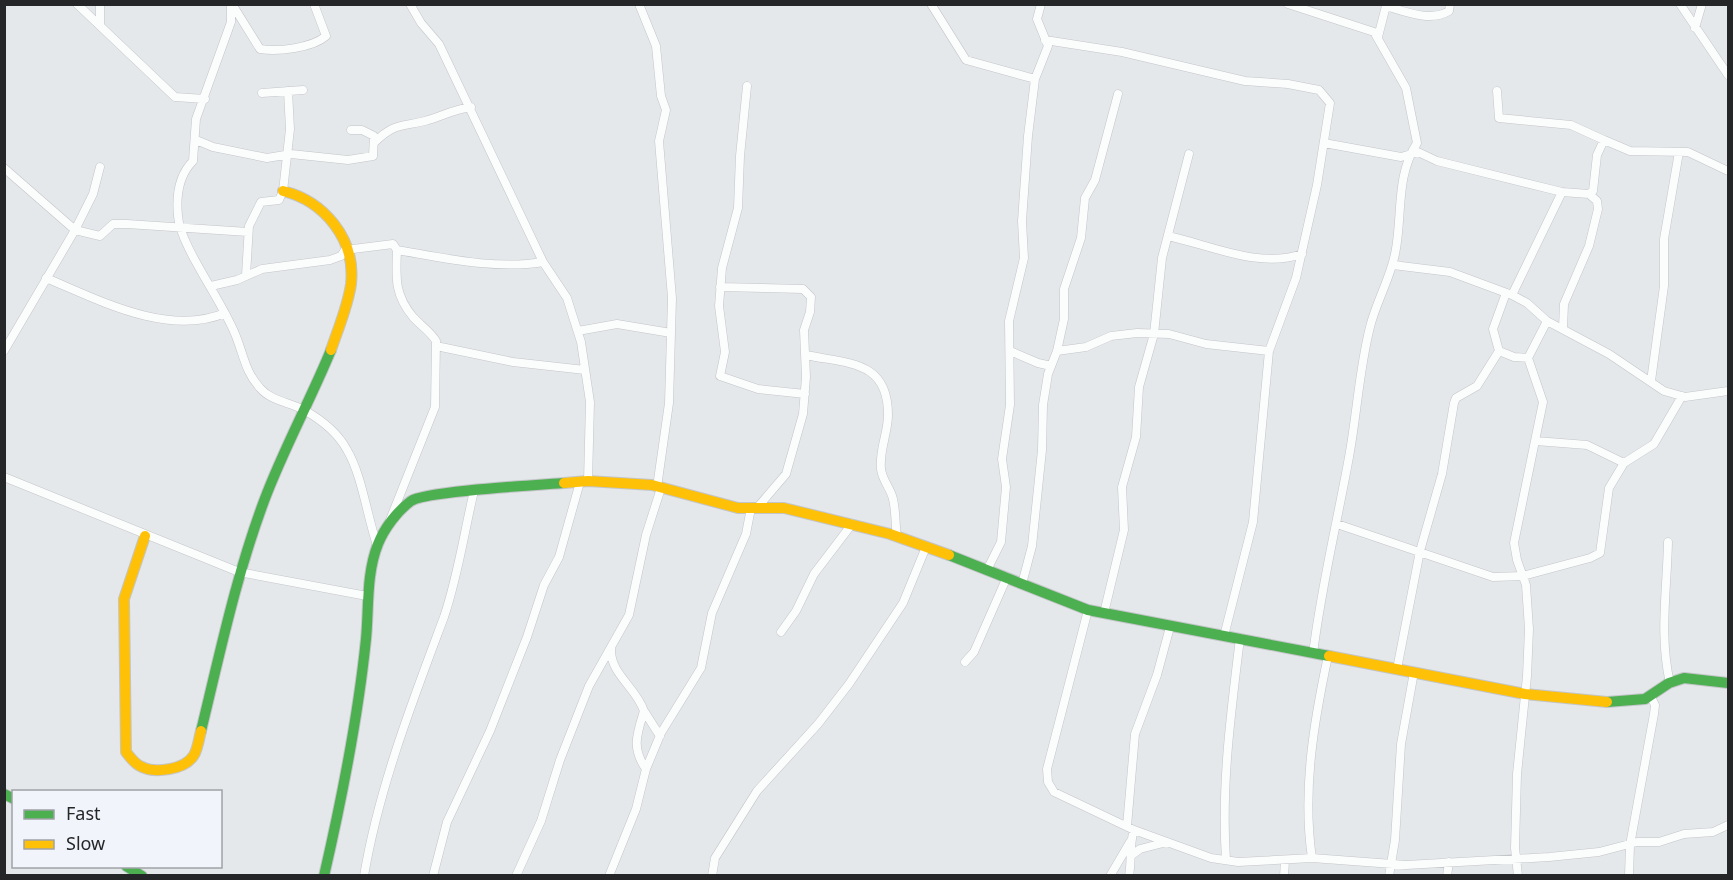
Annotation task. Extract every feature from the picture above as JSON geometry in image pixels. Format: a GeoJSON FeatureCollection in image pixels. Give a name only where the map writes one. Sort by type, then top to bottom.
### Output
{"type":"FeatureCollection","features":[{"type":"Feature","properties":{"kind":"street"},"geometry":{"type":"LineString","coordinates":[[77,4],[85,15],[100,24],[154,80],[175,97],[205,99]]}},
{"type":"Feature","properties":{"kind":"street"},"geometry":{"type":"LineString","coordinates":[[100,4],[100,24]]}},
{"type":"Feature","properties":{"kind":"street"},"geometry":{"type":"LineString","coordinates":[[232,4],[249,35],[260,49],[272,51],[287,51],[320,42],[326,36],[314,4]]}},
{"type":"Feature","properties":{"kind":"street"},"geometry":{"type":"LineString","coordinates":[[232,4],[231,22],[217,55],[205,99],[196,119],[193,161],[184,170],[178,193],[180,226],[237,338],[247,371],[267,395],[304,410],[331,429],[347,449],[356,468],[377,545]]}},
{"type":"Feature","properties":{"kind":"street"},"geometry":{"type":"LineString","coordinates":[[411,4],[422,23],[439,44],[471,106],[543,262],[567,298],[578,331],[591,413],[584,482],[559,557],[544,585],[527,637],[490,731],[447,822],[434,876]]}},
{"type":"Feature","properties":{"kind":"street"},"geometry":{"type":"LineString","coordinates":[[516,876],[541,821],[560,760],[589,686],[629,615],[659,487],[669,403],[672,298],[659,141],[666,110],[661,96],[656,46],[639,4]]}},
{"type":"Feature","properties":{"kind":"street"},"geometry":{"type":"LineString","coordinates":[[931,4],[966,60],[1035,79]]}},
{"type":"Feature","properties":{"kind":"street"},"geometry":{"type":"LineString","coordinates":[[988,568],[1001,542],[1006,488],[1002,459],[1010,405],[1009,321],[1024,258],[1022,221],[1035,79],[1047,46],[1037,19],[1041,4]]}},
{"type":"Feature","properties":{"kind":"street"},"geometry":{"type":"LineString","coordinates":[[1288,4],[1374,32],[1406,88],[1417,143],[1410,154],[1398,207],[1393,265],[1370,325],[1337,524],[1320,594],[1313,654]]}},
{"type":"Feature","properties":{"kind":"street"},"geometry":{"type":"LineString","coordinates":[[1378,37],[1386,5],[1418,15],[1443,15],[1449,11],[1450,4]]}},
{"type":"Feature","properties":{"kind":"street"},"geometry":{"type":"LineString","coordinates":[[1680,4],[1728,75]]}},
{"type":"Feature","properties":{"kind":"street"},"geometry":{"type":"LineString","coordinates":[[1695,28],[1702,4]]}},
{"type":"Feature","properties":{"kind":"street"},"geometry":{"type":"LineString","coordinates":[[1045,40],[1122,52],[1245,81],[1288,84],[1319,90],[1329,103],[1324,142],[1302,254],[1296,278],[1269,351],[1253,522],[1224,636]]}},
{"type":"Feature","properties":{"kind":"street"},"geometry":{"type":"LineString","coordinates":[[747,86],[740,156],[738,208],[724,254],[720,287],[719,306],[725,352],[720,376],[758,389],[805,394]]}},
{"type":"Feature","properties":{"kind":"street"},"geometry":{"type":"LineString","coordinates":[[262,93],[303,90]]}},
{"type":"Feature","properties":{"kind":"street"},"geometry":{"type":"LineString","coordinates":[[246,275],[248,232],[261,202],[279,200],[282,191],[290,129],[288,91]]}},
{"type":"Feature","properties":{"kind":"street"},"geometry":{"type":"LineString","coordinates":[[1497,91],[1499,118],[1571,125],[1630,151],[1688,152],[1728,171]]}},
{"type":"Feature","properties":{"kind":"street"},"geometry":{"type":"LineString","coordinates":[[1022,584],[1032,546],[1042,450],[1043,405],[1064,319],[1064,289],[1081,238],[1085,198],[1095,180],[1118,94]]}},
{"type":"Feature","properties":{"kind":"street"},"geometry":{"type":"LineString","coordinates":[[375,142],[387,130],[398,124],[426,121],[447,112],[471,106]]}},
{"type":"Feature","properties":{"kind":"street"},"geometry":{"type":"LineString","coordinates":[[196,140],[213,147],[267,158],[286,156],[363,159],[373,156],[374,136],[351,130]]}},
{"type":"Feature","properties":{"kind":"street"},"geometry":{"type":"LineString","coordinates":[[1589,194],[1593,191],[1597,155],[1604,141]]}},
{"type":"Feature","properties":{"kind":"street"},"geometry":{"type":"LineString","coordinates":[[1324,142],[1401,157],[1418,152],[1437,162],[1562,192],[1589,194],[1597,201],[1598,209],[1589,246],[1564,304],[1563,328]]}},
{"type":"Feature","properties":{"kind":"street"},"geometry":{"type":"LineString","coordinates":[[1651,381],[1664,286],[1664,239],[1679,152]]}},
{"type":"Feature","properties":{"kind":"street"},"geometry":{"type":"LineString","coordinates":[[1104,613],[1124,530],[1122,487],[1136,437],[1139,387],[1154,334],[1162,258],[1189,154]]}},
{"type":"Feature","properties":{"kind":"street"},"geometry":{"type":"LineString","coordinates":[[4,351],[75,230],[93,194],[100,167]]}},
{"type":"Feature","properties":{"kind":"street"},"geometry":{"type":"LineString","coordinates":[[4,168],[75,230],[100,236],[112,224],[156,228],[180,226],[248,232]]}},
{"type":"Feature","properties":{"kind":"street"},"geometry":{"type":"LineString","coordinates":[[145,536],[124,599],[126,752],[141,766],[164,769],[188,762],[194,755],[239,572],[278,465],[336,341],[351,285],[351,268],[341,234],[319,204],[296,193],[282,191]]}},
{"type":"Feature","properties":{"kind":"street"},"geometry":{"type":"LineString","coordinates":[[1397,669],[1420,551],[1442,474],[1454,404],[1456,399],[1477,386],[1499,351],[1493,329],[1562,192]]}},
{"type":"Feature","properties":{"kind":"street"},"geometry":{"type":"LineString","coordinates":[[1168,236],[1229,252],[1273,259],[1288,259],[1302,254]]}},
{"type":"Feature","properties":{"kind":"street"},"geometry":{"type":"LineString","coordinates":[[211,286],[262,269],[330,260],[341,256],[345,250],[393,244],[397,250],[394,276],[401,297],[412,315],[434,338],[436,346],[435,407],[388,525],[377,545],[367,596],[366,637],[350,750],[324,876]]}},
{"type":"Feature","properties":{"kind":"street"},"geometry":{"type":"LineString","coordinates":[[397,250],[519,266],[543,262]]}},
{"type":"Feature","properties":{"kind":"street"},"geometry":{"type":"LineString","coordinates":[[1393,265],[1450,272],[1509,294],[1527,303],[1547,321],[1563,328],[1664,391],[1682,396],[1728,391]]}},
{"type":"Feature","properties":{"kind":"street"},"geometry":{"type":"LineString","coordinates":[[46,278],[137,313],[207,320],[225,313]]}},
{"type":"Feature","properties":{"kind":"street"},"geometry":{"type":"LineString","coordinates":[[609,876],[636,809],[646,769],[660,736],[677,704],[694,683],[701,668],[712,614],[746,534],[754,508],[786,474],[803,414],[806,355],[804,330],[810,312],[810,297],[803,289],[720,287]]}},
{"type":"Feature","properties":{"kind":"street"},"geometry":{"type":"LineString","coordinates":[[1518,876],[1515,857],[1517,774],[1529,628],[1528,597],[1514,543],[1543,397],[1528,358],[1547,321]]}},
{"type":"Feature","properties":{"kind":"street"},"geometry":{"type":"LineString","coordinates":[[578,331],[617,324],[671,333]]}},
{"type":"Feature","properties":{"kind":"street"},"geometry":{"type":"LineString","coordinates":[[1057,351],[1086,348],[1111,336],[1154,334],[1169,334],[1206,344],[1269,351]]}},
{"type":"Feature","properties":{"kind":"street"},"geometry":{"type":"LineString","coordinates":[[436,346],[513,362],[585,370]]}},
{"type":"Feature","properties":{"kind":"street"},"geometry":{"type":"LineString","coordinates":[[1010,351],[1051,366]]}},
{"type":"Feature","properties":{"kind":"street"},"geometry":{"type":"LineString","coordinates":[[1499,351],[1514,357],[1528,358]]}},
{"type":"Feature","properties":{"kind":"street"},"geometry":{"type":"LineString","coordinates":[[806,355],[853,364],[873,372],[884,386],[888,415],[881,448],[881,472],[893,498],[897,536]]}},
{"type":"Feature","properties":{"kind":"street"},"geometry":{"type":"LineString","coordinates":[[1337,524],[1493,577],[1523,576],[1567,565],[1600,553],[1606,497],[1624,463],[1654,444],[1682,396]]}},
{"type":"Feature","properties":{"kind":"street"},"geometry":{"type":"LineString","coordinates":[[1536,441],[1587,444],[1624,463]]}},
{"type":"Feature","properties":{"kind":"street"},"geometry":{"type":"LineString","coordinates":[[4,477],[145,536],[239,572],[367,596]]}},
{"type":"Feature","properties":{"kind":"street"},"geometry":{"type":"LineString","coordinates":[[400,495],[412,500],[584,482],[659,487],[738,508],[784,507],[897,536],[988,568],[1088,610],[1525,694],[1587,703],[1651,697],[1670,683],[1702,678],[1728,683]]}},
{"type":"Feature","properties":{"kind":"street"},"geometry":{"type":"LineString","coordinates":[[363,876],[370,837],[385,786],[459,567],[474,492]]}},
{"type":"Feature","properties":{"kind":"street"},"geometry":{"type":"LineString","coordinates":[[388,525],[412,500]]}},
{"type":"Feature","properties":{"kind":"street"},"geometry":{"type":"LineString","coordinates":[[781,632],[796,611],[814,574],[852,524]]}},
{"type":"Feature","properties":{"kind":"street"},"geometry":{"type":"LineString","coordinates":[[1668,542],[1663,632],[1664,660],[1670,683]]}},
{"type":"Feature","properties":{"kind":"street"},"geometry":{"type":"LineString","coordinates":[[712,876],[715,858],[757,791],[818,724],[849,684],[903,603],[926,547]]}},
{"type":"Feature","properties":{"kind":"street"},"geometry":{"type":"LineString","coordinates":[[965,662],[974,652],[1007,577]]}},
{"type":"Feature","properties":{"kind":"street"},"geometry":{"type":"LineString","coordinates":[[1088,610],[1047,769],[1048,782],[1054,792],[1131,828],[1211,858],[1238,862],[1312,858],[1392,864],[1449,862],[1599,852],[1630,844],[1659,842],[1684,834],[1713,832],[1728,825]]}},
{"type":"Feature","properties":{"kind":"street"},"geometry":{"type":"LineString","coordinates":[[1129,876],[1132,855],[1130,842],[1135,734],[1157,675],[1170,627]]}},
{"type":"Feature","properties":{"kind":"street"},"geometry":{"type":"LineString","coordinates":[[1226,860],[1225,780],[1228,725],[1240,638]]}},
{"type":"Feature","properties":{"kind":"street"},"geometry":{"type":"LineString","coordinates":[[611,647],[612,664],[633,689],[660,736]]}},
{"type":"Feature","properties":{"kind":"street"},"geometry":{"type":"LineString","coordinates":[[1312,858],[1308,809],[1317,707],[1328,656]]}},
{"type":"Feature","properties":{"kind":"street"},"geometry":{"type":"LineString","coordinates":[[1389,876],[1392,864],[1401,744],[1414,672]]}},
{"type":"Feature","properties":{"kind":"street"},"geometry":{"type":"LineString","coordinates":[[1629,876],[1630,844],[1654,714],[1651,697]]}},
{"type":"Feature","properties":{"kind":"street"},"geometry":{"type":"LineString","coordinates":[[644,711],[635,738],[636,749],[646,769]]}},
{"type":"Feature","properties":{"kind":"street"},"geometry":{"type":"LineString","coordinates":[[1110,876],[1130,842]]}},
{"type":"Feature","properties":{"kind":"street"},"geometry":{"type":"LineString","coordinates":[[1132,855],[1140,849],[1167,842]]}},
{"type":"Feature","properties":{"kind":"street"},"geometry":{"type":"LineString","coordinates":[[1284,876],[1285,861]]}},
{"type":"Feature","properties":{"kind":"street"},"geometry":{"type":"LineString","coordinates":[[1447,876],[1449,862]]}},
{"type":"Feature","properties":{"kind":"traffic: fast"},"geometry":{"type":"LineString","coordinates":[[201,731],[229,615],[254,529],[280,463],[331,350]]}},
{"type":"Feature","properties":{"kind":"traffic: fast"},"geometry":{"type":"LineString","coordinates":[[324,876],[359,698],[371,567],[384,532],[401,510],[411,501],[421,497],[459,491],[564,483]]}},
{"type":"Feature","properties":{"kind":"traffic: fast"},"geometry":{"type":"LineString","coordinates":[[949,555],[1088,610],[1329,656]]}},
{"type":"Feature","properties":{"kind":"traffic: fast"},"geometry":{"type":"LineString","coordinates":[[1607,702],[1645,699],[1669,683],[1684,678],[1728,683]]}},
{"type":"Feature","properties":{"kind":"traffic: fast"},"geometry":{"type":"LineString","coordinates":[[4,794],[12,798]]}},
{"type":"Feature","properties":{"kind":"traffic: fast"},"geometry":{"type":"LineString","coordinates":[[129,868],[142,876]]}},
{"type":"Feature","properties":{"kind":"traffic: slow"},"geometry":{"type":"LineString","coordinates":[[283,191],[312,203],[324,213],[334,224],[348,252],[351,267],[350,292],[331,350]]}},
{"type":"Feature","properties":{"kind":"traffic: slow"},"geometry":{"type":"LineString","coordinates":[[564,483],[588,481],[652,485],[738,508],[784,508],[890,534],[949,555]]}},
{"type":"Feature","properties":{"kind":"traffic: slow"},"geometry":{"type":"LineString","coordinates":[[145,536],[124,599],[126,752],[136,763],[146,768],[161,770],[177,767],[194,755],[201,731]]}},
{"type":"Feature","properties":{"kind":"traffic: slow"},"geometry":{"type":"LineString","coordinates":[[1329,656],[1525,694],[1607,702]]}}]}
